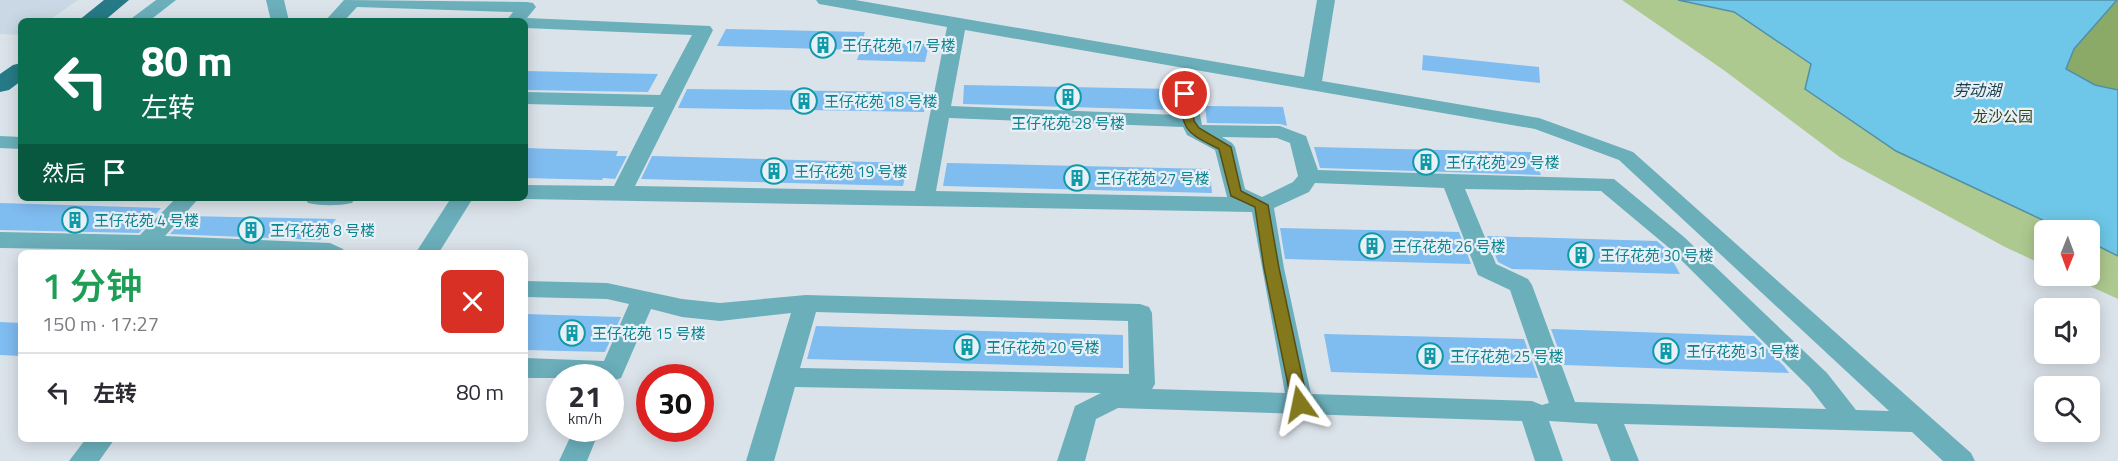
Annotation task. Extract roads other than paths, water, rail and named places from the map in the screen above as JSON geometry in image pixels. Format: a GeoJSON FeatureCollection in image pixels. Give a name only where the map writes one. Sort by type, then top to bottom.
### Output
{"type":"FeatureCollection","features":[{"type":"Feature","properties":{"kind":"main road"},"geometry":{"type":"LineString","coordinates":[[93,18],[118,0]]}},
{"type":"Feature","properties":{"kind":"main road"},"geometry":{"type":"LineString","coordinates":[[0,85],[18,72]]}},
{"type":"Feature","properties":{"kind":"street"},"geometry":{"type":"LineString","coordinates":[[141,18],[167,0]]}},
{"type":"Feature","properties":{"kind":"street"},"geometry":{"type":"LineString","coordinates":[[275,0],[279,18]]}},
{"type":"Feature","properties":{"kind":"street"},"geometry":{"type":"LineString","coordinates":[[825,0],[1539,124],[1626,156],[1961,461]]}},
{"type":"Feature","properties":{"kind":"street"},"geometry":{"type":"LineString","coordinates":[[1312,85],[1326,0]]}},
{"type":"Feature","properties":{"kind":"street"},"geometry":{"type":"LineString","coordinates":[[337,18],[352,2],[527,8],[518,18]]}},
{"type":"Feature","properties":{"kind":"street"},"geometry":{"type":"LineString","coordinates":[[528,23],[704,30],[621,193]]}},
{"type":"Feature","properties":{"kind":"street"},"geometry":{"type":"LineString","coordinates":[[924,198],[957,23]]}},
{"type":"Feature","properties":{"kind":"street"},"geometry":{"type":"LineString","coordinates":[[1185,94],[1191,126],[1225,147],[1235,193],[1262,205]]}},
{"type":"Feature","properties":{"kind":"street"},"geometry":{"type":"LineString","coordinates":[[528,98],[667,101]]}},
{"type":"Feature","properties":{"kind":"street"},"geometry":{"type":"LineString","coordinates":[[940,112],[1281,132],[1299,140],[1309,176]]}},
{"type":"Feature","properties":{"kind":"street"},"geometry":{"type":"LineString","coordinates":[[0,142],[18,142]]}},
{"type":"Feature","properties":{"kind":"street"},"geometry":{"type":"LineString","coordinates":[[1309,176],[1452,182],[1606,184],[1676,242],[1810,372],[1850,421]]}},
{"type":"Feature","properties":{"kind":"street"},"geometry":{"type":"LineString","coordinates":[[528,192],[1262,205],[1301,187],[1309,176]]}},
{"type":"Feature","properties":{"kind":"street"},"geometry":{"type":"LineString","coordinates":[[1452,182],[1486,269],[1520,285],[1565,412]]}},
{"type":"Feature","properties":{"kind":"street"},"geometry":{"type":"LineString","coordinates":[[141,248],[185,201]]}},
{"type":"Feature","properties":{"kind":"street"},"geometry":{"type":"LineString","coordinates":[[429,250],[460,201]]}},
{"type":"Feature","properties":{"kind":"street"},"geometry":{"type":"LineString","coordinates":[[1262,205],[1272,268],[1300,404]]}},
{"type":"Feature","properties":{"kind":"street"},"geometry":{"type":"LineString","coordinates":[[0,240],[206,250]]}},
{"type":"Feature","properties":{"kind":"street"},"geometry":{"type":"LineString","coordinates":[[528,289],[607,291],[682,308],[720,312],[806,303],[1140,313],[1142,384]]}},
{"type":"Feature","properties":{"kind":"street"},"geometry":{"type":"LineString","coordinates":[[614,364],[643,300]]}},
{"type":"Feature","properties":{"kind":"street"},"geometry":{"type":"LineString","coordinates":[[760,461],[806,303]]}},
{"type":"Feature","properties":{"kind":"street"},"geometry":{"type":"LineString","coordinates":[[528,368],[546,369]]}},
{"type":"Feature","properties":{"kind":"street"},"geometry":{"type":"LineString","coordinates":[[785,377],[1142,384]]}},
{"type":"Feature","properties":{"kind":"street"},"geometry":{"type":"LineString","coordinates":[[1071,461],[1084,413],[1142,384]]}},
{"type":"Feature","properties":{"kind":"street"},"geometry":{"type":"LineString","coordinates":[[1115,398],[1919,422]]}},
{"type":"Feature","properties":{"kind":"street"},"geometry":{"type":"LineString","coordinates":[[1532,411],[1549,461]]}},
{"type":"Feature","properties":{"kind":"street"},"geometry":{"type":"LineString","coordinates":[[1606,413],[1625,461]]}},
{"type":"Feature","properties":{"kind":"street"},"geometry":{"type":"LineString","coordinates":[[82,461],[98,442]]}},
{"type":"Feature","properties":{"kind":"street"},"geometry":{"type":"LineString","coordinates":[[573,461],[581,442]]}},
{"type":"Feature","properties":{"kind":"water","name":"劳动湖"},"geometry":{"type":"Polygon","coordinates":[[[1678,0],[2117,0],[2074,49],[2066,69],[2095,85],[2118,90],[2118,256],[2100,247],[2100,220],[2043,220],[1896,151],[1805,89],[1811,64],[1734,12],[1678,0]]]}},
{"type":"Feature","properties":{"kind":"place","name":"王仔花苑 17 号楼"},"geometry":{"type":"Point","coordinates":[823,45]}},
{"type":"Feature","properties":{"kind":"place","name":"王仔花苑 28 号楼"},"geometry":{"type":"Point","coordinates":[1068,97]}},
{"type":"Feature","properties":{"kind":"place","name":"王仔花苑 18 号楼"},"geometry":{"type":"Point","coordinates":[804,101]}},
{"type":"Feature","properties":{"kind":"place","name":"王仔花苑 29 号楼"},"geometry":{"type":"Point","coordinates":[1426,162]}},
{"type":"Feature","properties":{"kind":"place","name":"王仔花苑 19 号楼"},"geometry":{"type":"Point","coordinates":[774,171]}},
{"type":"Feature","properties":{"kind":"place","name":"王仔花苑 27 号楼"},"geometry":{"type":"Point","coordinates":[1077,178]}},
{"type":"Feature","properties":{"kind":"place","name":"王仔花苑 4 号楼"},"geometry":{"type":"Point","coordinates":[75,220]}},
{"type":"Feature","properties":{"kind":"place","name":"王仔花苑 8 号楼"},"geometry":{"type":"Point","coordinates":[251,230]}},
{"type":"Feature","properties":{"kind":"place","name":"王仔花苑 26 号楼"},"geometry":{"type":"Point","coordinates":[1372,246]}},
{"type":"Feature","properties":{"kind":"place","name":"王仔花苑 30 号楼"},"geometry":{"type":"Point","coordinates":[1581,255]}},
{"type":"Feature","properties":{"kind":"place","name":"王仔花苑 15 号楼"},"geometry":{"type":"Point","coordinates":[572,333]}},
{"type":"Feature","properties":{"kind":"place","name":"王仔花苑 20 号楼"},"geometry":{"type":"Point","coordinates":[967,347]}},
{"type":"Feature","properties":{"kind":"place","name":"王仔花苑 31 号楼"},"geometry":{"type":"Point","coordinates":[1666,351]}},
{"type":"Feature","properties":{"kind":"place","name":"王仔花苑 25 号楼"},"geometry":{"type":"Point","coordinates":[1430,356]}},
{"type":"Feature","properties":{"kind":"park label","name":"龙沙公园"},"geometry":{"type":"Point","coordinates":[2003,116]}}]}
